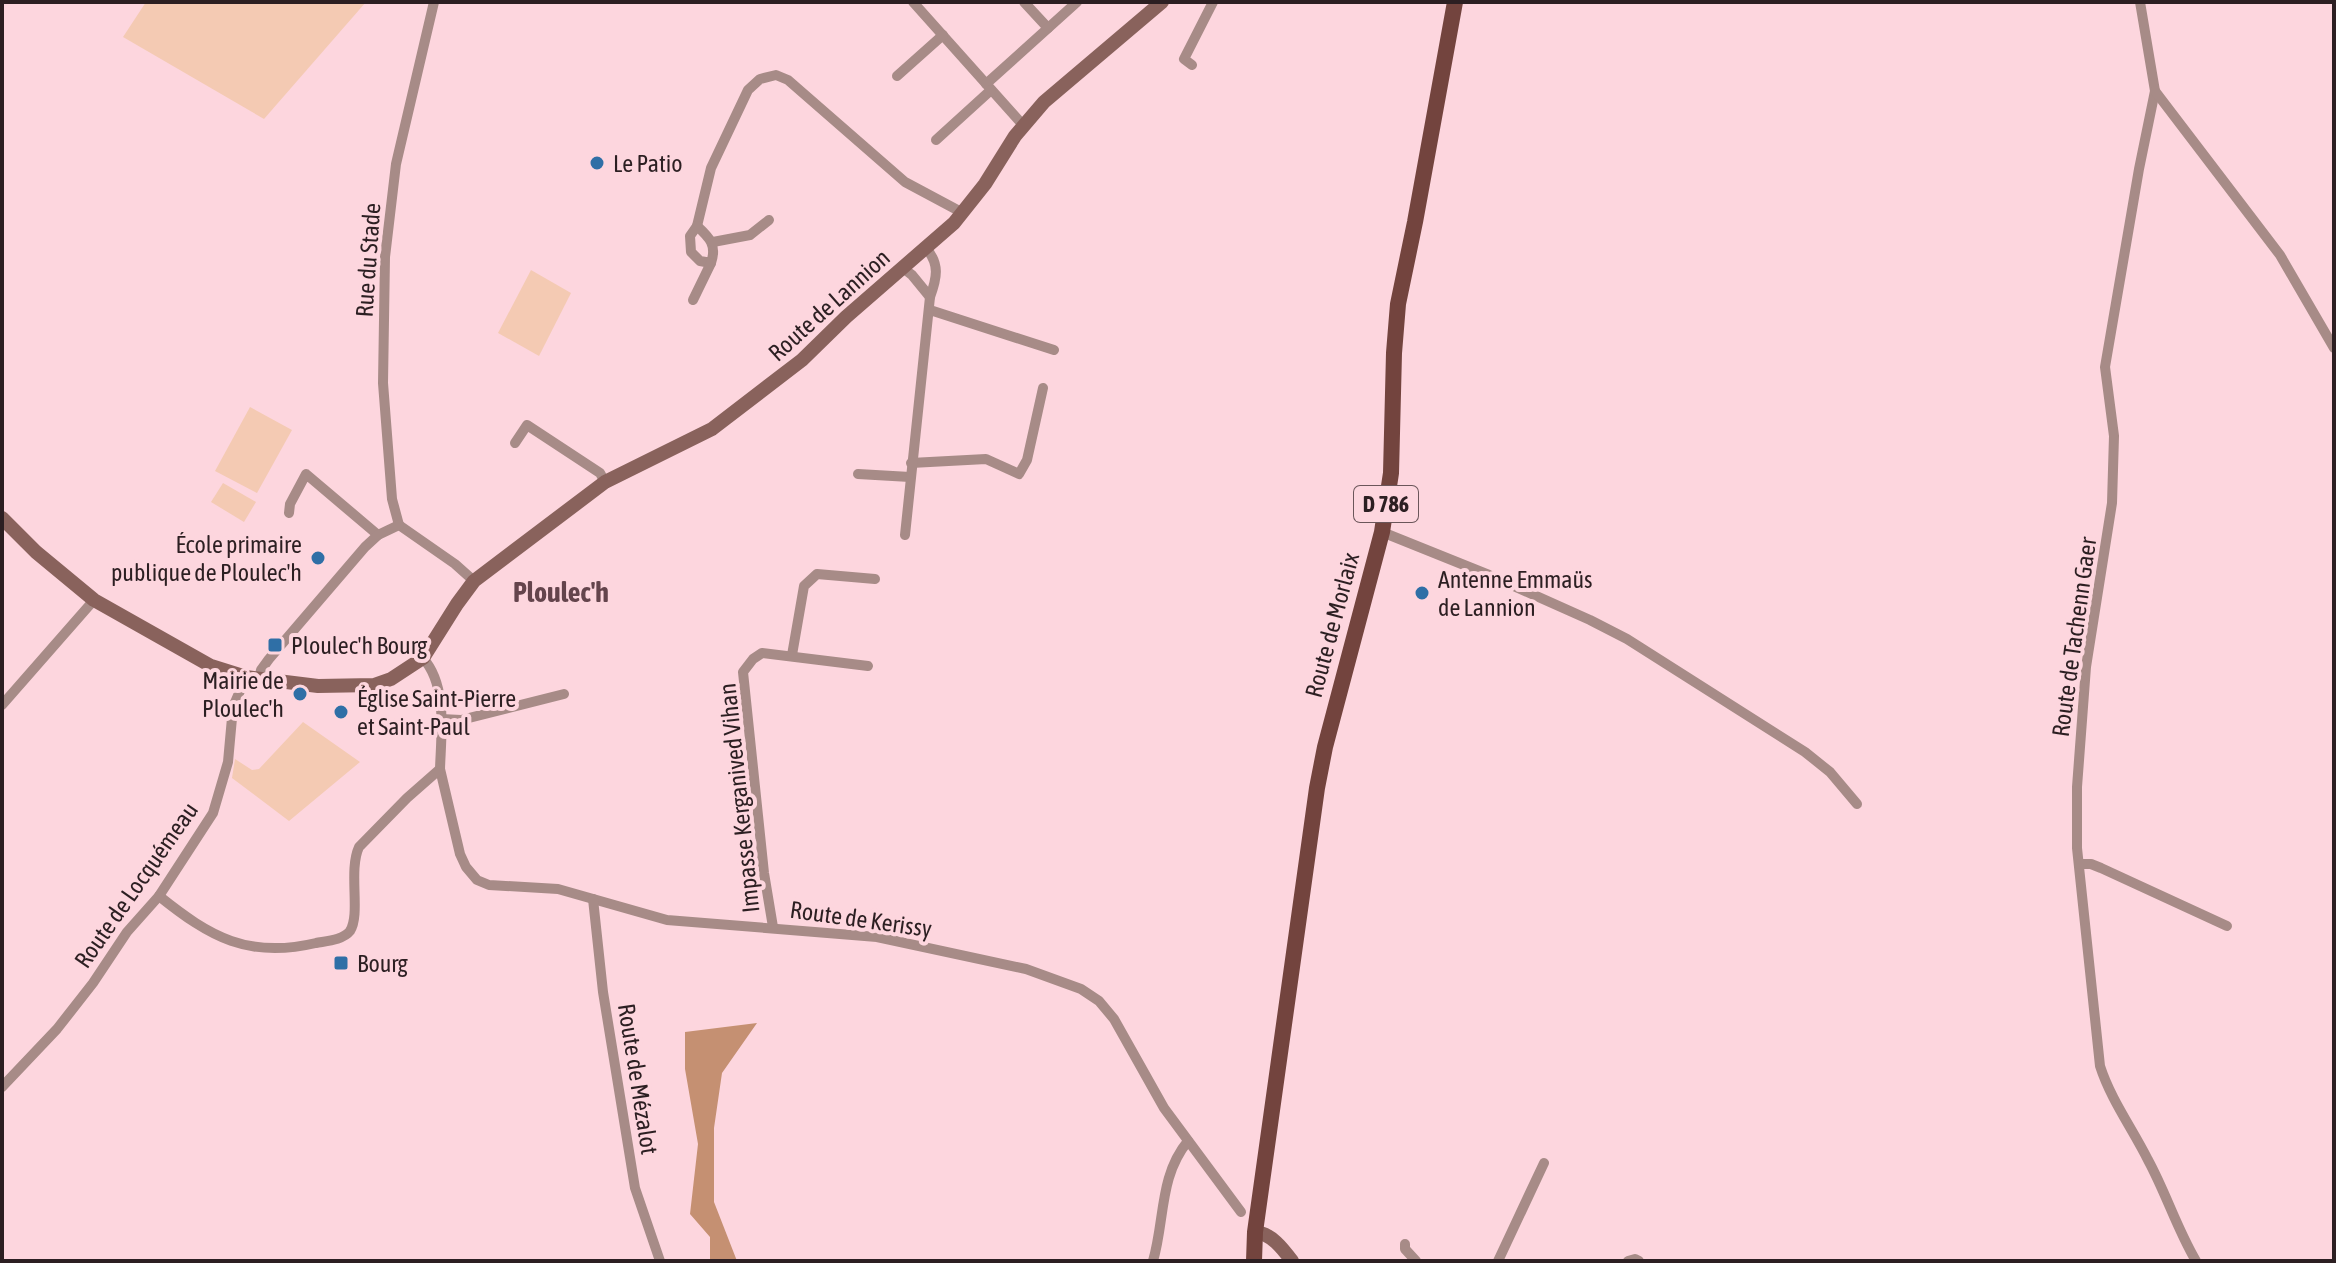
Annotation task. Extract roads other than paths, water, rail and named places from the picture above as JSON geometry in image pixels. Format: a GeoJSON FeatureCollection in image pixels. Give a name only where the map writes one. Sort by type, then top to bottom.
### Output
{"type":"FeatureCollection","features":[{"type":"Feature","properties":{"kind":"main road","name":"Route de Morlaix"},"geometry":{"type":"LineString","coordinates":[[1254,1261],[1255,1232],[1285,1001],[1317,788],[1382,532],[1391,473],[1398,304],[1455,2]]}},
{"type":"Feature","properties":{"kind":"street","name":"Rue du Stade"},"geometry":{"type":"LineString","coordinates":[[399,525],[392,499],[383,383],[385,257],[396,164],[434,2]]}},
{"type":"Feature","properties":{"kind":"street"},"geometry":{"type":"LineString","coordinates":[[1024,2],[1048,28]]}},
{"type":"Feature","properties":{"kind":"street"},"geometry":{"type":"LineString","coordinates":[[936,140],[1077,2]]}},
{"type":"Feature","properties":{"kind":"street","name":"Route de Lannion"},"geometry":{"type":"LineString","coordinates":[[423,658],[474,581],[605,482],[731,416],[802,360],[963,213],[1023,125],[1044,102],[1162,2]]}},
{"type":"Feature","properties":{"kind":"street"},"geometry":{"type":"LineString","coordinates":[[1192,65],[1184,59],[1213,2]]}},
{"type":"Feature","properties":{"kind":"street","name":"Route de Tachenn Gaer"},"geometry":{"type":"LineString","coordinates":[[2140,2],[2155,91],[2105,367],[2114,436],[2113,489],[2086,667],[2077,787],[2079,864],[2100,1066],[2107,1086],[2149,1161],[2181,1237],[2196,1261]]}},
{"type":"Feature","properties":{"kind":"street"},"geometry":{"type":"LineString","coordinates":[[916,5],[1023,125]]}},
{"type":"Feature","properties":{"kind":"street"},"geometry":{"type":"LineString","coordinates":[[897,76],[943,35]]}},
{"type":"Feature","properties":{"kind":"street"},"geometry":{"type":"LineString","coordinates":[[711,263],[700,261],[691,252],[690,236],[697,226],[711,168],[748,90],[760,79],[776,75],[788,80],[905,182],[963,213]]}},
{"type":"Feature","properties":{"kind":"street"},"geometry":{"type":"LineString","coordinates":[[2155,91],[2280,255],[2334,348]]}},
{"type":"Feature","properties":{"kind":"street"},"geometry":{"type":"LineString","coordinates":[[713,242],[750,235],[769,220]]}},
{"type":"Feature","properties":{"kind":"street"},"geometry":{"type":"LineString","coordinates":[[693,300],[714,253],[713,242],[697,226]]}},
{"type":"Feature","properties":{"kind":"street"},"geometry":{"type":"LineString","coordinates":[[905,535],[930,297],[937,267],[926,248]]}},
{"type":"Feature","properties":{"kind":"street"},"geometry":{"type":"LineString","coordinates":[[903,268],[930,297]]}},
{"type":"Feature","properties":{"kind":"street"},"geometry":{"type":"LineString","coordinates":[[930,310],[1054,350]]}},
{"type":"Feature","properties":{"kind":"street"},"geometry":{"type":"LineString","coordinates":[[911,463],[986,459],[1019,474],[1027,460],[1043,388]]}},
{"type":"Feature","properties":{"kind":"street"},"geometry":{"type":"LineString","coordinates":[[515,443],[527,425],[600,473],[605,482]]}},
{"type":"Feature","properties":{"kind":"street"},"geometry":{"type":"LineString","coordinates":[[289,513],[290,504],[306,474],[378,535],[399,525],[474,581]]}},
{"type":"Feature","properties":{"kind":"street"},"geometry":{"type":"LineString","coordinates":[[858,474],[910,477]]}},
{"type":"Feature","properties":{"kind":"street"},"geometry":{"type":"LineString","coordinates":[[2,518],[36,552],[94,600],[211,666],[252,678],[318,686],[374,685],[400,675],[423,658]]}},
{"type":"Feature","properties":{"kind":"street"},"geometry":{"type":"LineString","coordinates":[[1382,532],[1557,604],[1627,639],[1805,752],[1830,772],[1857,804]]}},
{"type":"Feature","properties":{"kind":"street","name":"Route de Locquémeau"},"geometry":{"type":"LineString","coordinates":[[2,1087],[57,1029],[93,983],[127,932],[159,896],[213,813],[228,762],[233,707],[252,678],[378,535]]}},
{"type":"Feature","properties":{"kind":"street"},"geometry":{"type":"LineString","coordinates":[[868,666],[792,655],[804,586],[817,574],[875,579]]}},
{"type":"Feature","properties":{"kind":"street"},"geometry":{"type":"LineString","coordinates":[[2,705],[94,600]]}},
{"type":"Feature","properties":{"kind":"street","name":"Impasse Kerganived Vihan"},"geometry":{"type":"LineString","coordinates":[[773,927],[764,873],[743,672],[762,653],[792,655]]}},
{"type":"Feature","properties":{"kind":"street","name":"Route de Kerissy"},"geometry":{"type":"LineString","coordinates":[[423,658],[436,683],[441,719],[440,769],[460,854],[477,880],[501,887],[558,889],[667,920],[773,927],[891,940],[1026,969],[1081,989],[1099,1001],[1114,1019],[1164,1108],[1241,1212]]}},
{"type":"Feature","properties":{"kind":"street"},"geometry":{"type":"LineString","coordinates":[[441,719],[461,720],[564,694]]}},
{"type":"Feature","properties":{"kind":"street"},"geometry":{"type":"LineString","coordinates":[[159,896],[193,923],[222,938],[246,945],[269,950],[295,948],[344,937],[351,930],[354,918],[354,857],[359,847],[440,769]]}},
{"type":"Feature","properties":{"kind":"street"},"geometry":{"type":"LineString","coordinates":[[2079,864],[2101,868],[2227,926]]}},
{"type":"Feature","properties":{"kind":"street","name":"Route de Mézalot"},"geometry":{"type":"LineString","coordinates":[[593,899],[603,992],[635,1188],[660,1261]]}},
{"type":"Feature","properties":{"kind":"street"},"geometry":{"type":"LineString","coordinates":[[1153,1261],[1168,1177],[1178,1153],[1188,1141]]}},
{"type":"Feature","properties":{"kind":"street"},"geometry":{"type":"LineString","coordinates":[[1498,1261],[1544,1163]]}},
{"type":"Feature","properties":{"kind":"street"},"geometry":{"type":"LineString","coordinates":[[1255,1232],[1262,1233],[1282,1247],[1292,1261]]}},
{"type":"Feature","properties":{"kind":"street"},"geometry":{"type":"LineString","coordinates":[[1405,1244],[1405,1249],[1416,1261]]}},
{"type":"Feature","properties":{"kind":"street"},"geometry":{"type":"LineString","coordinates":[[1628,1261],[1639,1261]]}},
{"type":"Feature","properties":{"kind":"place","name":"Le Patio"},"geometry":{"type":"Point","coordinates":[597,163]}},
{"type":"Feature","properties":{"kind":"place","name":"École primaire publique de Ploulec'h"},"geometry":{"type":"Point","coordinates":[318,558]}},
{"type":"Feature","properties":{"kind":"place","name":"Antenne Emmaüs de Lannion"},"geometry":{"type":"Point","coordinates":[1422,593]}},
{"type":"Feature","properties":{"kind":"place","name":"Ploulec'h Bourg"},"geometry":{"type":"Point","coordinates":[275,645]}},
{"type":"Feature","properties":{"kind":"place","name":"Mairie de Ploulec'h"},"geometry":{"type":"Point","coordinates":[300,694]}},
{"type":"Feature","properties":{"kind":"place","name":"Église Saint-Pierre et Saint-Paul"},"geometry":{"type":"Point","coordinates":[341,712]}},
{"type":"Feature","properties":{"kind":"place","name":"Bourg"},"geometry":{"type":"Point","coordinates":[341,963]}},
{"type":"Feature","properties":{"kind":"district","name":"Ploulec'h"},"geometry":{"type":"Point","coordinates":[561,592]}}]}
